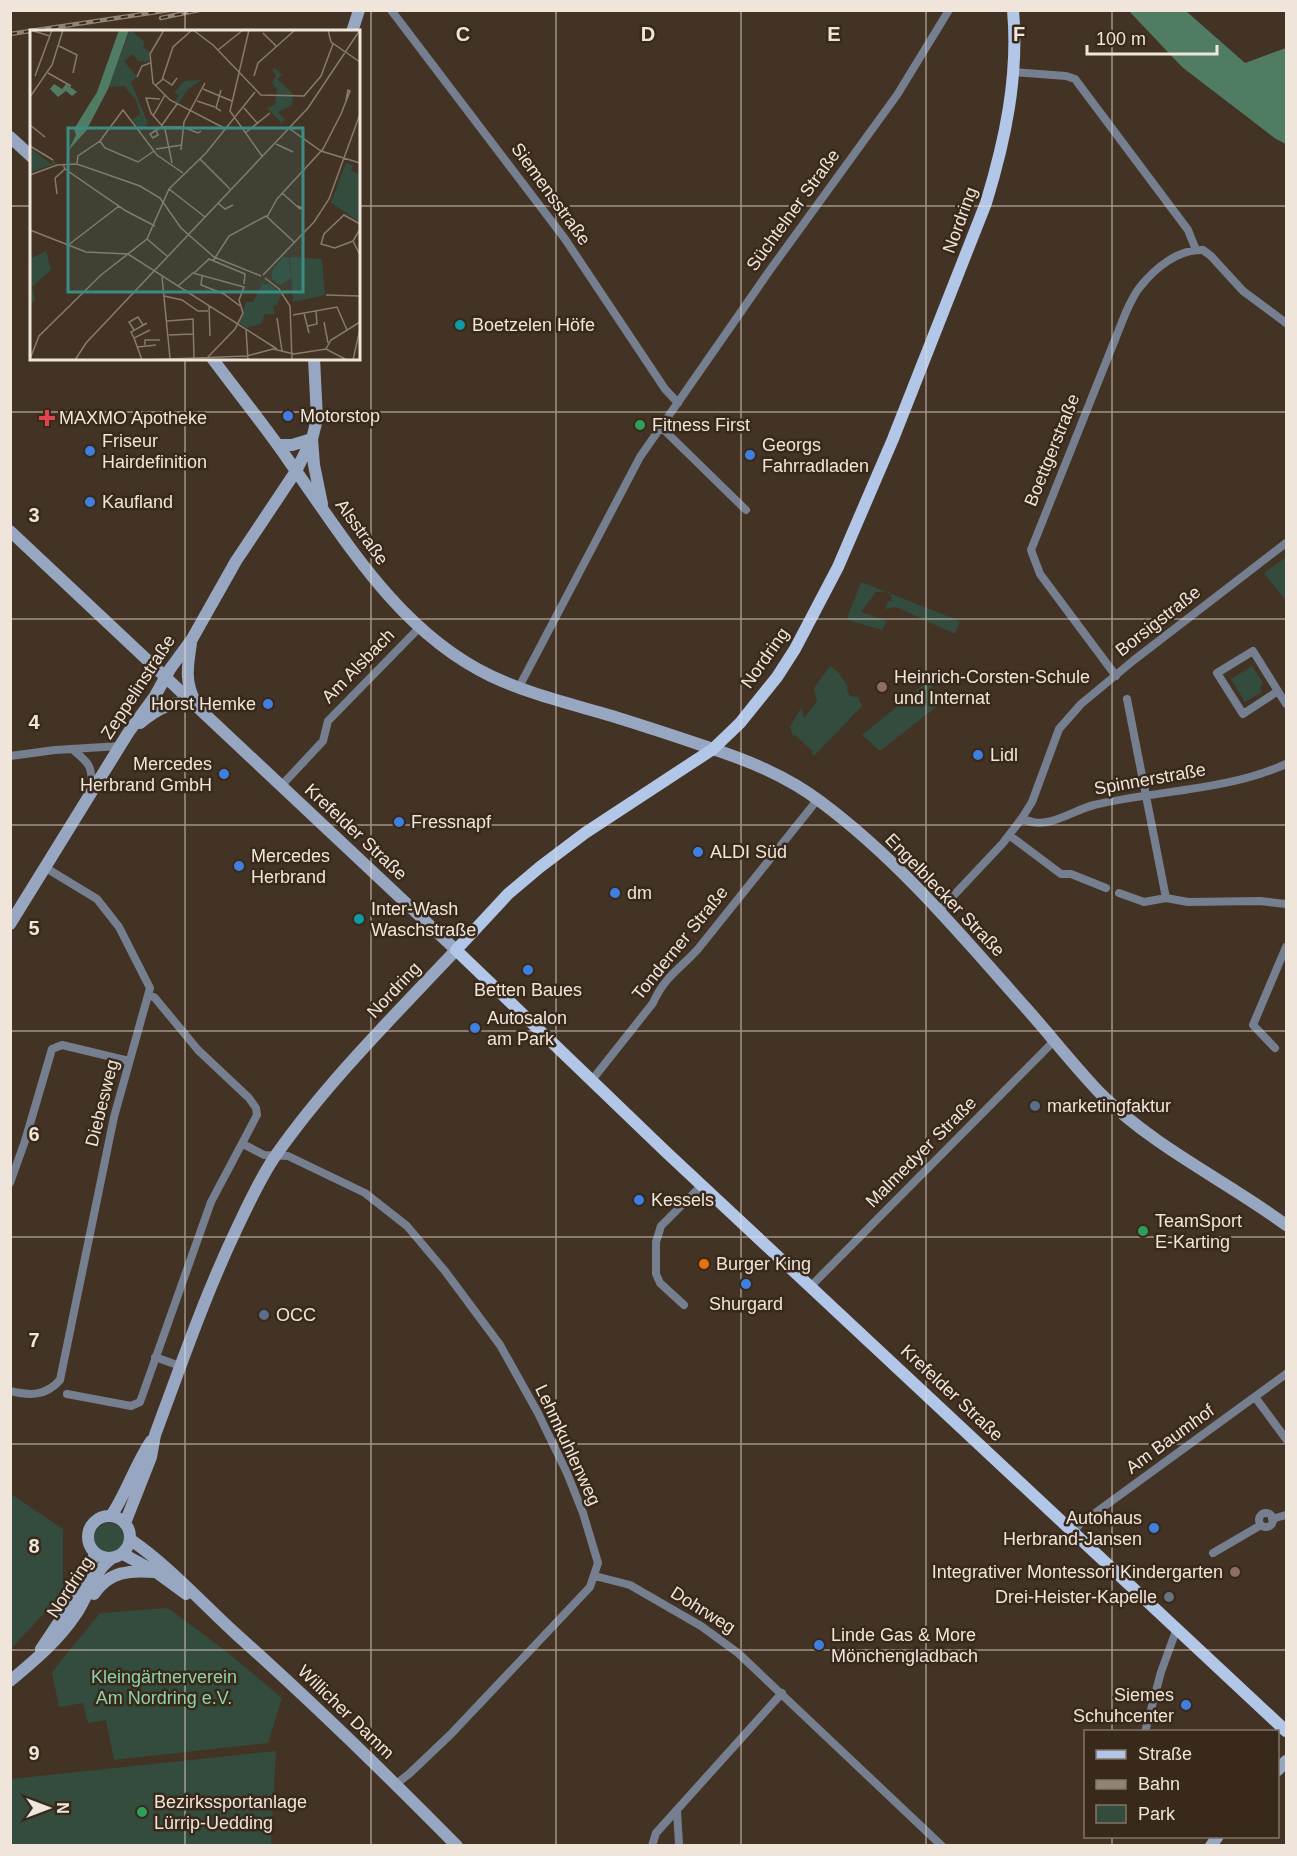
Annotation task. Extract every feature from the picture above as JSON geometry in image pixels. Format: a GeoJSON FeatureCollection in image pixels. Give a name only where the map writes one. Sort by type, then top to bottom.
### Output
{"type":"FeatureCollection","features":[{"type":"Feature","properties":{"kind":"main road"},"geometry":{"type":"LineString","coordinates":[[353,30],[359,10]]}},
{"type":"Feature","properties":{"kind":"main road","name":"Nordring"},"geometry":{"type":"LineString","coordinates":[[125,1523],[151,1457],[155,1435],[180,1366],[228,1246],[256,1187],[276,1156],[343,1070],[508,894],[585,833],[713,749],[740,723],[777,677],[795,649],[838,567],[893,439],[986,203],[1008,119],[1014,72],[1013,10]]}},
{"type":"Feature","properties":{"kind":"main road"},"geometry":{"type":"LineString","coordinates":[[10,137],[30,155]]}},
{"type":"Feature","properties":{"kind":"main road","name":"Alsstraße"},"geometry":{"type":"LineString","coordinates":[[214,360],[297,471],[366,570],[420,627],[478,668],[519,687]]}},
{"type":"Feature","properties":{"kind":"main road"},"geometry":{"type":"LineString","coordinates":[[314,360],[316,419],[312,439],[314,465],[324,510]]}},
{"type":"Feature","properties":{"kind":"main road"},"geometry":{"type":"LineString","coordinates":[[278,445],[292,445],[312,439]]}},
{"type":"Feature","properties":{"kind":"main road","name":"Zeppelinstraße"},"geometry":{"type":"LineString","coordinates":[[10,924],[128,733],[192,639],[236,561],[297,471],[312,439]]}},
{"type":"Feature","properties":{"kind":"main road","name":"Krefelder Straße"},"geometry":{"type":"LineString","coordinates":[[10,531],[456,950],[702,1185],[1287,1731]]}},
{"type":"Feature","properties":{"kind":"main road"},"geometry":{"type":"LineString","coordinates":[[192,639],[187,685],[197,707]]}},
{"type":"Feature","properties":{"kind":"main road","name":"Engelblecker Straße"},"geometry":{"type":"LineString","coordinates":[[519,687],[713,749],[776,773],[818,799],[848,822],[939,911],[1101,1094],[1166,1148],[1287,1224]]}},
{"type":"Feature","properties":{"kind":"main road"},"geometry":{"type":"LineString","coordinates":[[128,733],[160,709],[180,701],[197,707]]}},
{"type":"Feature","properties":{"kind":"main road","name":"Nordring"},"geometry":{"type":"LineString","coordinates":[[111,1516],[141,1455],[155,1435]]}},
{"type":"Feature","properties":{"kind":"main road"},"geometry":{"type":"LineString","coordinates":[[111,1516],[125,1523],[131,1540],[123,1554],[111,1559],[95,1554],[88,1543],[90,1529],[98,1519],[111,1516]]}},
{"type":"Feature","properties":{"kind":"main road","name":"Willicher Damm"},"geometry":{"type":"LineString","coordinates":[[131,1540],[186,1584],[207,1607],[306,1698],[457,1845]]}},
{"type":"Feature","properties":{"kind":"main road","name":"Nordring"},"geometry":{"type":"LineString","coordinates":[[33,1660],[75,1598],[95,1554]]}},
{"type":"Feature","properties":{"kind":"main road","name":"Willicher Damm"},"geometry":{"type":"LineString","coordinates":[[123,1554],[156,1572],[207,1607]]}},
{"type":"Feature","properties":{"kind":"main road","name":"Nordring"},"geometry":{"type":"LineString","coordinates":[[10,1681],[57,1640],[77,1613],[100,1570],[111,1559]]}},
{"type":"Feature","properties":{"kind":"main road"},"geometry":{"type":"LineString","coordinates":[[77,1613],[113,1575],[127,1571],[156,1572]]}},
{"type":"Feature","properties":{"kind":"street","name":"Siemensstraße"},"geometry":{"type":"LineString","coordinates":[[391,10],[551,220],[665,389],[678,403]]}},
{"type":"Feature","properties":{"kind":"street","name":"Süchtelner Straße"},"geometry":{"type":"LineString","coordinates":[[519,687],[640,457],[775,263],[897,95],[949,10]]}},
{"type":"Feature","properties":{"kind":"street"},"geometry":{"type":"LineString","coordinates":[[1014,72],[1066,76],[1075,79],[1188,230],[1196,250],[1203,250],[1211,256],[1243,291],[1287,323]]}},
{"type":"Feature","properties":{"kind":"street","name":"Boettgerstraße"},"geometry":{"type":"LineString","coordinates":[[1116,676],[1040,574],[1031,550],[1126,312],[1138,288],[1154,272],[1181,252],[1196,250]]}},
{"type":"Feature","properties":{"kind":"street"},"geometry":{"type":"LineString","coordinates":[[661,427],[746,510]]}},
{"type":"Feature","properties":{"kind":"street","name":"Borsigstraße"},"geometry":{"type":"LineString","coordinates":[[939,911],[1022,818],[1032,802],[1059,729],[1081,704],[1134,660],[1287,543]]}},
{"type":"Feature","properties":{"kind":"street","name":"Am Alsbach"},"geometry":{"type":"LineString","coordinates":[[281,786],[323,741],[328,721],[420,627]]}},
{"type":"Feature","properties":{"kind":"street"},"geometry":{"type":"LineString","coordinates":[[1278,691],[1243,714],[1217,673],[1253,651],[1287,704]]}},
{"type":"Feature","properties":{"kind":"street"},"geometry":{"type":"LineString","coordinates":[[1127,699],[1166,898]]}},
{"type":"Feature","properties":{"kind":"street"},"geometry":{"type":"LineString","coordinates":[[10,756],[120,746]]}},
{"type":"Feature","properties":{"kind":"street"},"geometry":{"type":"LineString","coordinates":[[72,749],[88,763],[92,774],[92,793]]}},
{"type":"Feature","properties":{"kind":"street","name":"Spinnerstraße"},"geometry":{"type":"LineString","coordinates":[[1022,818],[1031,823],[1048,823],[1078,809],[1251,777],[1287,764]]}},
{"type":"Feature","properties":{"kind":"street","name":"Tonderner Straße"},"geometry":{"type":"LineString","coordinates":[[592,1080],[653,1003],[659,990],[680,965],[698,949],[818,799]]}},
{"type":"Feature","properties":{"kind":"street"},"geometry":{"type":"LineString","coordinates":[[1009,835],[1061,874],[1071,874],[1106,888]]}},
{"type":"Feature","properties":{"kind":"street"},"geometry":{"type":"LineString","coordinates":[[46,868],[97,899],[119,927],[135,955],[148,981],[150,995],[198,1050],[254,1103],[257,1115],[211,1202],[140,1402],[131,1406],[67,1394]]}},
{"type":"Feature","properties":{"kind":"street"},"geometry":{"type":"LineString","coordinates":[[1119,893],[1144,902],[1166,898],[1188,902],[1260,901],[1287,904]]}},
{"type":"Feature","properties":{"kind":"street"},"geometry":{"type":"LineString","coordinates":[[1275,1048],[1253,1025],[1287,947]]}},
{"type":"Feature","properties":{"kind":"street","name":"Diebesweg"},"geometry":{"type":"LineString","coordinates":[[10,1391],[28,1395],[42,1393],[60,1380],[114,1117],[150,995]]}},
{"type":"Feature","properties":{"kind":"street","name":"Malmedyer Straße"},"geometry":{"type":"LineString","coordinates":[[811,1286],[1054,1041]]}},
{"type":"Feature","properties":{"kind":"street"},"geometry":{"type":"LineString","coordinates":[[10,1183],[52,1049],[62,1045],[129,1061]]}},
{"type":"Feature","properties":{"kind":"street"},"geometry":{"type":"LineString","coordinates":[[243,1144],[264,1155],[276,1156]]}},
{"type":"Feature","properties":{"kind":"street","name":"Lehmkuhlenweg"},"geometry":{"type":"LineString","coordinates":[[276,1156],[288,1156],[365,1193],[407,1226],[445,1271],[500,1345],[538,1413],[567,1473],[583,1514],[598,1563],[595,1576]]}},
{"type":"Feature","properties":{"kind":"street"},"geometry":{"type":"LineString","coordinates":[[684,1305],[660,1283],[656,1274],[656,1242],[661,1226],[702,1185]]}},
{"type":"Feature","properties":{"kind":"street"},"geometry":{"type":"LineString","coordinates":[[155,1356],[180,1366]]}},
{"type":"Feature","properties":{"kind":"street","name":"Am Baumhof"},"geometry":{"type":"LineString","coordinates":[[1074,1531],[1080,1524],[1287,1374]]}},
{"type":"Feature","properties":{"kind":"street"},"geometry":{"type":"LineString","coordinates":[[1255,1397],[1287,1439]]}},
{"type":"Feature","properties":{"kind":"street"},"geometry":{"type":"LineString","coordinates":[[1213,1554],[1261,1525],[1269,1527],[1272,1519],[1287,1515]]}},
{"type":"Feature","properties":{"kind":"street"},"geometry":{"type":"LineString","coordinates":[[396,1784],[466,1718],[590,1587],[595,1576]]}},
{"type":"Feature","properties":{"kind":"street","name":"Dohrweg"},"geometry":{"type":"LineString","coordinates":[[595,1576],[630,1585],[701,1626],[738,1653],[942,1845]]}},
{"type":"Feature","properties":{"kind":"street"},"geometry":{"type":"LineString","coordinates":[[1145,1730],[1161,1672],[1178,1628]]}},
{"type":"Feature","properties":{"kind":"street"},"geometry":{"type":"LineString","coordinates":[[652,1845],[656,1833],[782,1693]]}},
{"type":"Feature","properties":{"kind":"street"},"geometry":{"type":"LineString","coordinates":[[677,1811],[678,1845]]}},
{"type":"Feature","properties":{"kind":"green space"},"geometry":{"type":"Polygon","coordinates":[[[1129,11],[1186,11],[1245,63],[1286,48],[1286,144],[1276,139],[1182,67],[1129,11]]]}},
{"type":"Feature","properties":{"kind":"green space"},"geometry":{"type":"Polygon","coordinates":[[[1286,557],[1286,601],[1264,573],[1286,557]]]}},
{"type":"Feature","properties":{"kind":"green space"},"geometry":{"type":"Polygon","coordinates":[[[861,582],[886,592],[876,592],[861,612],[887,621],[882,630],[847,618],[861,582]]]}},
{"type":"Feature","properties":{"kind":"green space"},"geometry":{"type":"Polygon","coordinates":[[[890,594],[960,621],[955,634],[896,607],[885,609],[888,601],[892,602],[890,594]]]}},
{"type":"Feature","properties":{"kind":"green space"},"geometry":{"type":"Polygon","coordinates":[[[830,666],[837,671],[848,686],[850,696],[858,697],[862,706],[814,756],[813,752],[795,735],[793,736],[790,727],[801,708],[804,718],[817,701],[814,688],[830,666]]]}},
{"type":"Feature","properties":{"kind":"green space"},"geometry":{"type":"Polygon","coordinates":[[[1252,666],[1263,683],[1260,687],[1262,692],[1245,702],[1231,679],[1252,666]]]}},
{"type":"Feature","properties":{"kind":"green space"},"geometry":{"type":"Polygon","coordinates":[[[928,681],[944,701],[880,751],[862,735],[928,681]]]}},
{"type":"Feature","properties":{"kind":"green space"},"geometry":{"type":"Polygon","coordinates":[[[11,1494],[63,1529],[63,1593],[11,1649],[11,1494]]]}},
{"type":"Feature","properties":{"kind":"green space"},"geometry":{"type":"Polygon","coordinates":[[[109,1523],[115,1524],[123,1532],[123,1544],[115,1552],[109,1553],[103,1552],[95,1544],[94,1538],[95,1532],[103,1524],[109,1523]]]}},
{"type":"Feature","properties":{"kind":"green space","name":"Kleingärtnerverein Am Nordring e.V."},"geometry":{"type":"Polygon","coordinates":[[[168,1608],[227,1652],[282,1698],[268,1743],[114,1760],[106,1720],[88,1723],[83,1703],[59,1707],[52,1672],[100,1613],[168,1608]]]}},
{"type":"Feature","properties":{"kind":"green space","name":"Bezirkssportanlage Lürrip-Uedding"},"geometry":{"type":"Polygon","coordinates":[[[276,1751],[271,1845],[11,1845],[11,1779],[276,1751]]]}},
{"type":"Feature","properties":{"kind":"railway"},"geometry":{"type":"LineString","coordinates":[[37,30],[170,10]]}},
{"type":"Feature","properties":{"kind":"railway"},"geometry":{"type":"LineString","coordinates":[[161,18],[199,10]]}},
{"type":"Feature","properties":{"kind":"railway"},"geometry":{"type":"LineString","coordinates":[[10,34],[30,31]]}},
{"type":"Feature","properties":{"kind":"place","name":"Boetzelen Höfe"},"geometry":{"type":"Point","coordinates":[460,325]}},
{"type":"Feature","properties":{"kind":"place","name":"Motorstop"},"geometry":{"type":"Point","coordinates":[288,416]}},
{"type":"Feature","properties":{"kind":"place","name":"MAXMO Apotheke"},"geometry":{"type":"Point","coordinates":[47,418]}},
{"type":"Feature","properties":{"kind":"place","name":"Fitness First"},"geometry":{"type":"Point","coordinates":[640,425]}},
{"type":"Feature","properties":{"kind":"place","name":"Friseur Hairdefinition"},"geometry":{"type":"Point","coordinates":[90,451]}},
{"type":"Feature","properties":{"kind":"place","name":"Georgs Fahrradladen"},"geometry":{"type":"Point","coordinates":[750,455]}},
{"type":"Feature","properties":{"kind":"place","name":"Kaufland"},"geometry":{"type":"Point","coordinates":[90,502]}},
{"type":"Feature","properties":{"kind":"place","name":"Heinrich-Corsten-Schule und Internat"},"geometry":{"type":"Point","coordinates":[882,687]}},
{"type":"Feature","properties":{"kind":"place","name":"Horst Hemke"},"geometry":{"type":"Point","coordinates":[268,704]}},
{"type":"Feature","properties":{"kind":"place","name":"Lidl"},"geometry":{"type":"Point","coordinates":[978,755]}},
{"type":"Feature","properties":{"kind":"place","name":"Mercedes Herbrand GmbH"},"geometry":{"type":"Point","coordinates":[224,774]}},
{"type":"Feature","properties":{"kind":"place","name":"Fressnapf"},"geometry":{"type":"Point","coordinates":[399,822]}},
{"type":"Feature","properties":{"kind":"place","name":"ALDI Süd"},"geometry":{"type":"Point","coordinates":[698,852]}},
{"type":"Feature","properties":{"kind":"place","name":"Mercedes Herbrand"},"geometry":{"type":"Point","coordinates":[239,866]}},
{"type":"Feature","properties":{"kind":"place","name":"dm"},"geometry":{"type":"Point","coordinates":[615,893]}},
{"type":"Feature","properties":{"kind":"place","name":"Inter-Wash Waschstraße"},"geometry":{"type":"Point","coordinates":[359,919]}},
{"type":"Feature","properties":{"kind":"place","name":"Betten Baues"},"geometry":{"type":"Point","coordinates":[528,970]}},
{"type":"Feature","properties":{"kind":"place","name":"Autosalon am Park"},"geometry":{"type":"Point","coordinates":[475,1028]}},
{"type":"Feature","properties":{"kind":"place","name":"marketingfaktur"},"geometry":{"type":"Point","coordinates":[1035,1106]}},
{"type":"Feature","properties":{"kind":"place","name":"Kessels"},"geometry":{"type":"Point","coordinates":[639,1200]}},
{"type":"Feature","properties":{"kind":"place","name":"TeamSport E-Karting"},"geometry":{"type":"Point","coordinates":[1143,1231]}},
{"type":"Feature","properties":{"kind":"place","name":"Burger King"},"geometry":{"type":"Point","coordinates":[704,1264]}},
{"type":"Feature","properties":{"kind":"place","name":"Shurgard"},"geometry":{"type":"Point","coordinates":[746,1284]}},
{"type":"Feature","properties":{"kind":"place","name":"OCC"},"geometry":{"type":"Point","coordinates":[264,1315]}},
{"type":"Feature","properties":{"kind":"place","name":"Autohaus Herbrand-Jansen"},"geometry":{"type":"Point","coordinates":[1154,1528]}},
{"type":"Feature","properties":{"kind":"place","name":"Integrativer Montessori Kindergarten"},"geometry":{"type":"Point","coordinates":[1235,1572]}},
{"type":"Feature","properties":{"kind":"place","name":"Drei-Heister-Kapelle"},"geometry":{"type":"Point","coordinates":[1169,1597]}},
{"type":"Feature","properties":{"kind":"place","name":"Linde Gas & More Mönchengladbach"},"geometry":{"type":"Point","coordinates":[819,1645]}},
{"type":"Feature","properties":{"kind":"place","name":"Siemes Schuhcenter"},"geometry":{"type":"Point","coordinates":[1186,1705]}},
{"type":"Feature","properties":{"kind":"place","name":"Bezirkssportanlage Lürrip-Uedding"},"geometry":{"type":"Point","coordinates":[142,1812]}}]}
